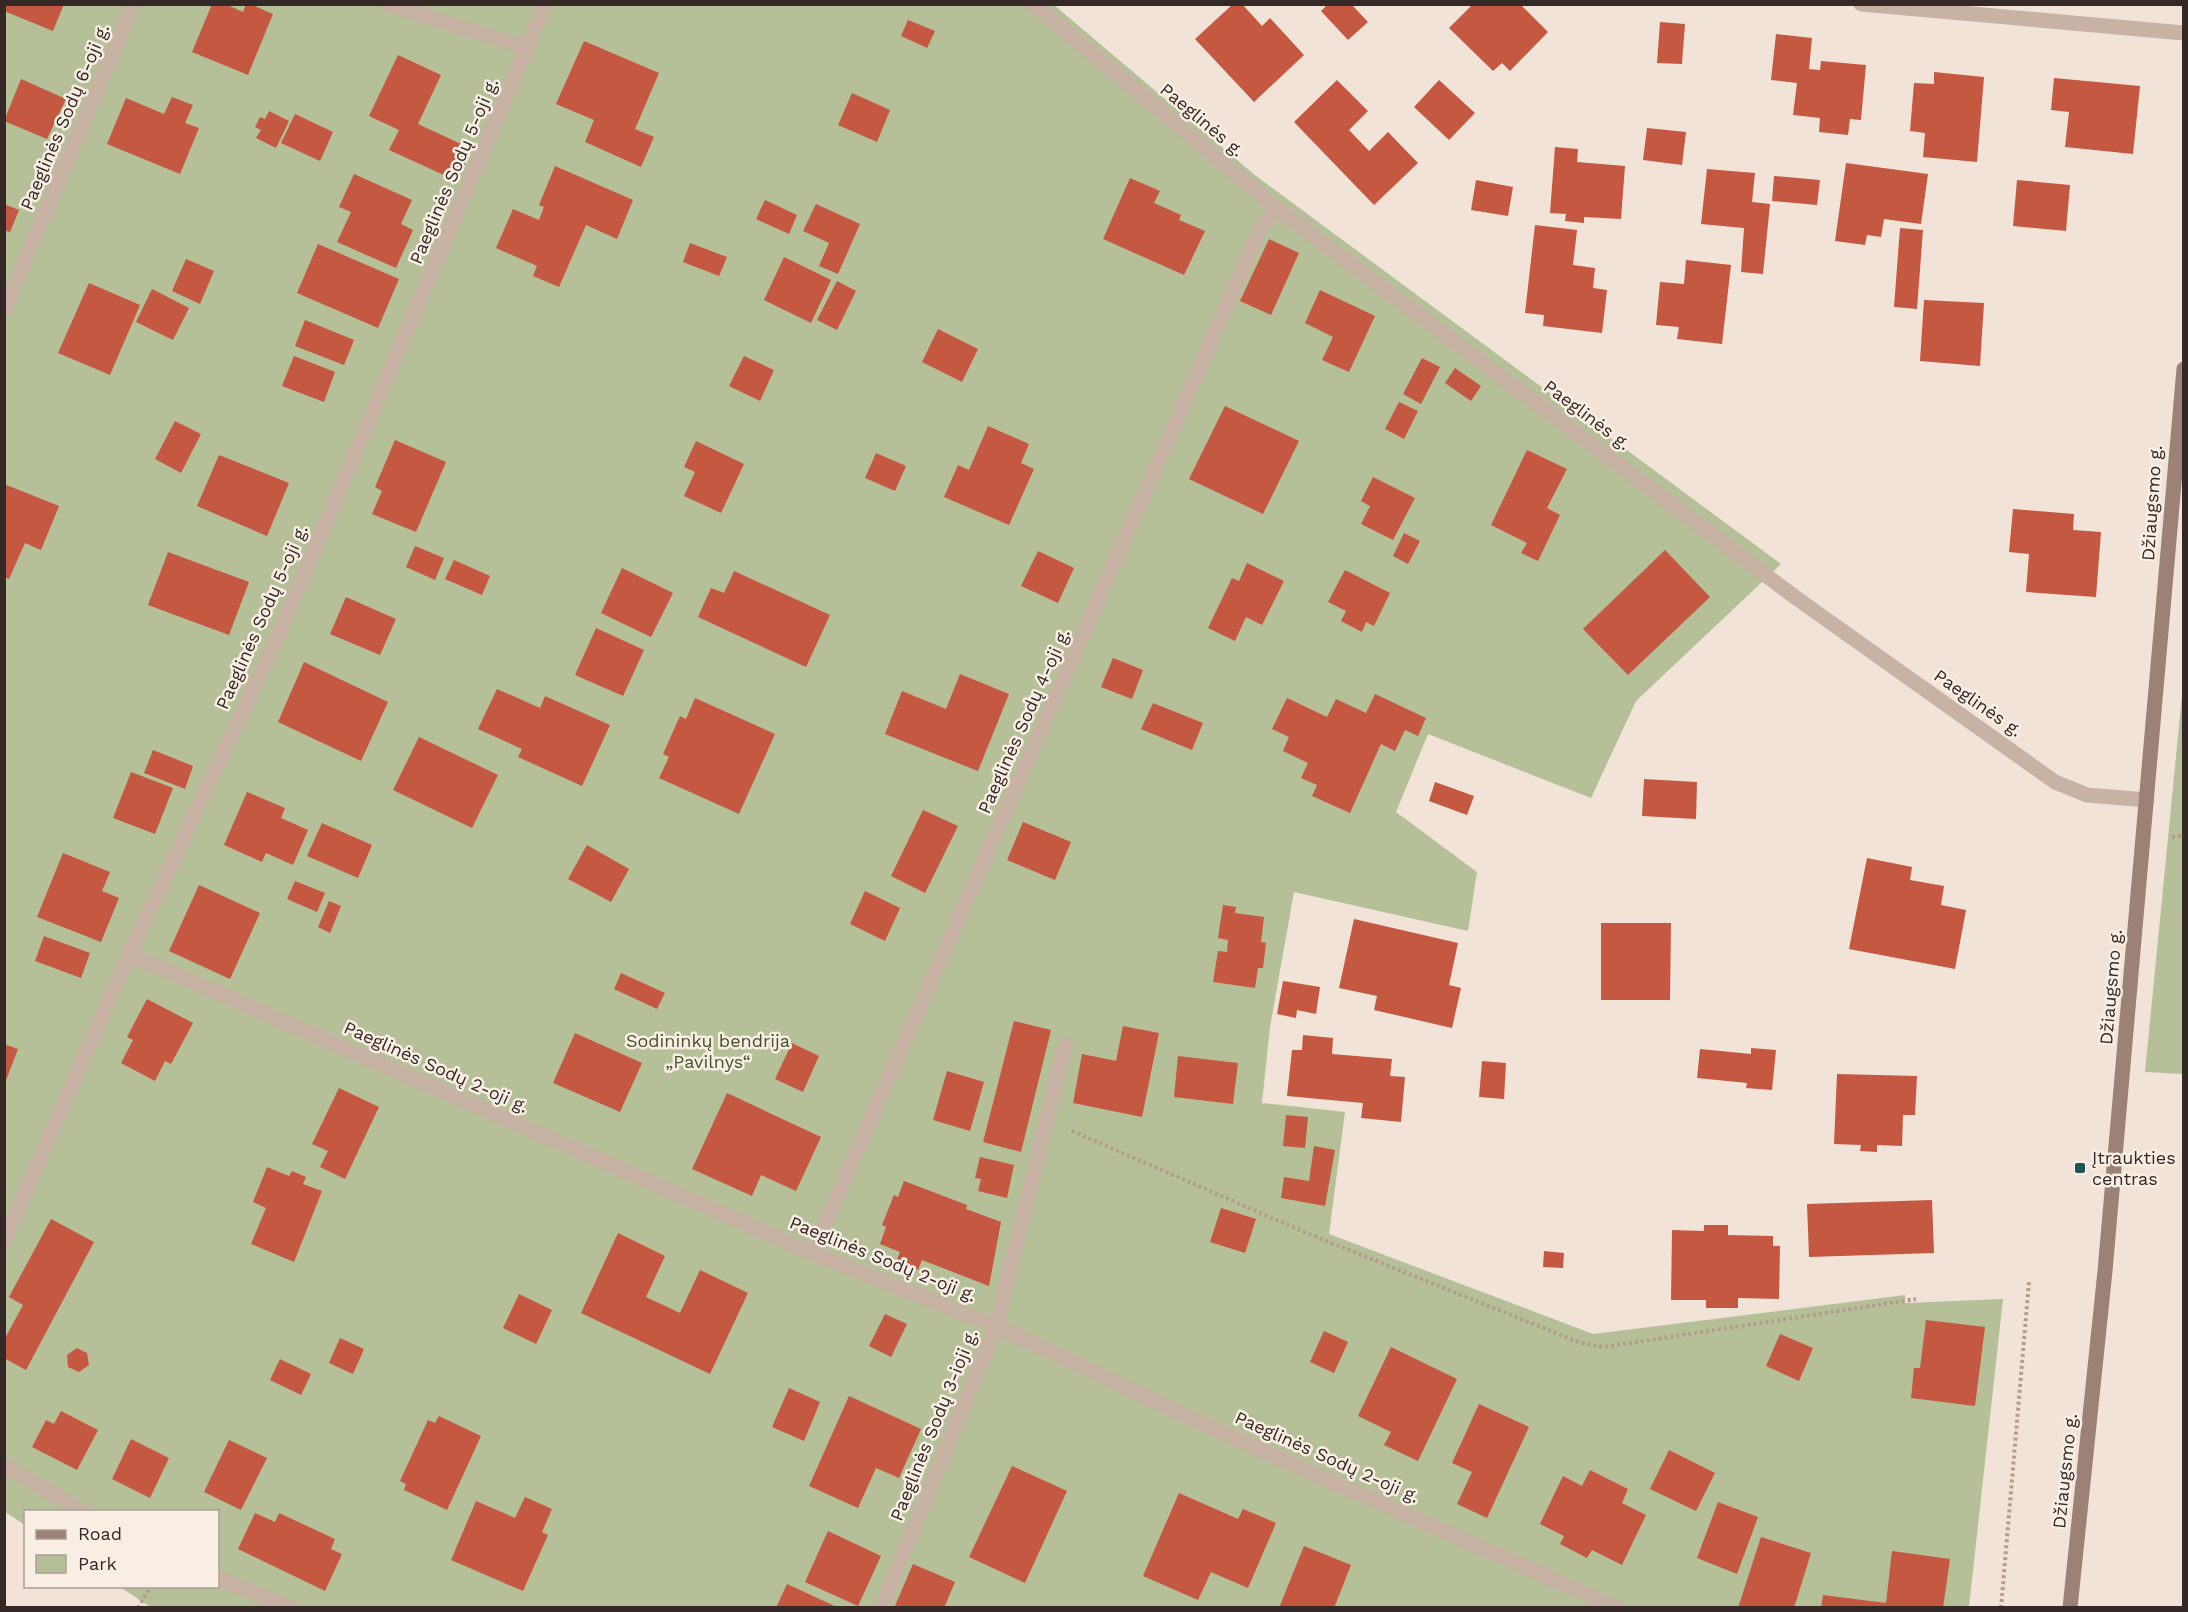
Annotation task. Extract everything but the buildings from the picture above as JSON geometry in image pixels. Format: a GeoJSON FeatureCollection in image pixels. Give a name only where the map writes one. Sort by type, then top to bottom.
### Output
{"type":"FeatureCollection","features":[{"type":"Feature","properties":{"kind":"street","name":"Paeglinės Sodų 6-oji g."},"geometry":{"type":"LineString","coordinates":[[4,310],[133,4]]}},
{"type":"Feature","properties":{"kind":"street"},"geometry":{"type":"LineString","coordinates":[[387,4],[527,48]]}},
{"type":"Feature","properties":{"kind":"street","name":"Paeglinės Sodų 5-oji g."},"geometry":{"type":"LineString","coordinates":[[4,1241],[129,954],[276,640],[545,4]]}},
{"type":"Feature","properties":{"kind":"street","name":"Paeglinės g."},"geometry":{"type":"LineString","coordinates":[[1033,4],[1276,208],[1799,600],[2055,782],[2087,795],[2147,800]]}},
{"type":"Feature","properties":{"kind":"street"},"geometry":{"type":"LineString","coordinates":[[1861,4],[2184,33]]}},
{"type":"Feature","properties":{"kind":"street","name":"Paeglinės Sodų 4-oji g."},"geometry":{"type":"LineString","coordinates":[[812,1253],[1255,240],[1276,208]]}},
{"type":"Feature","properties":{"kind":"street","name":"Džiaugsmo g."},"geometry":{"type":"LineString","coordinates":[[2070,1608],[2105,1271],[2184,369]]}},
{"type":"Feature","properties":{"kind":"street","name":"Paeglinės Sodų 2-oji g."},"geometry":{"type":"LineString","coordinates":[[129,954],[812,1253],[996,1326],[1229,1436],[1617,1608]]}},
{"type":"Feature","properties":{"kind":"street","name":"Paeglinės Sodų 3-ioji g."},"geometry":{"type":"LineString","coordinates":[[881,1608],[996,1326],[1065,1045]]}},
{"type":"Feature","properties":{"kind":"street"},"geometry":{"type":"LineString","coordinates":[[4,1466],[80,1510]]}},
{"type":"Feature","properties":{"kind":"street"},"geometry":{"type":"LineString","coordinates":[[219,1580],[292,1608]]}},
{"type":"Feature","properties":{"kind":"path"},"geometry":{"type":"LineString","coordinates":[[1046,1120],[1309,1234],[1581,1342],[1604,1347],[1916,1299]]}},
{"type":"Feature","properties":{"kind":"path"},"geometry":{"type":"LineString","coordinates":[[2001,1608],[2030,1282]]}},
{"type":"Feature","properties":{"kind":"path"},"geometry":{"type":"LineString","coordinates":[[138,1608],[151,1588]]}},
{"type":"Feature","properties":{"kind":"green space","name":"Sodininkų bendrija „Pavilnys“"},"geometry":{"type":"Polygon","coordinates":[[[4,5],[1054,5],[1256,176],[1781,564],[1636,701],[1591,798],[1428,734],[1396,812],[1477,872],[1468,931],[1294,892],[1270,1027],[1262,1103],[1345,1112],[1329,1234],[1593,1334],[1905,1295],[1905,1303],[2003,1299],[1969,1607],[152,1608],[122,1588],[219,1588],[219,1510],[24,1510],[24,1524],[5,1512],[4,5]]]}},
{"type":"Feature","properties":{"kind":"green space"},"geometry":{"type":"Polygon","coordinates":[[[2183,685],[2183,1074],[2145,1072],[2183,685]]]}},
{"type":"Feature","properties":{"kind":"place","name":"Įtraukties centras"},"geometry":{"type":"Point","coordinates":[2080,1168]}}]}
